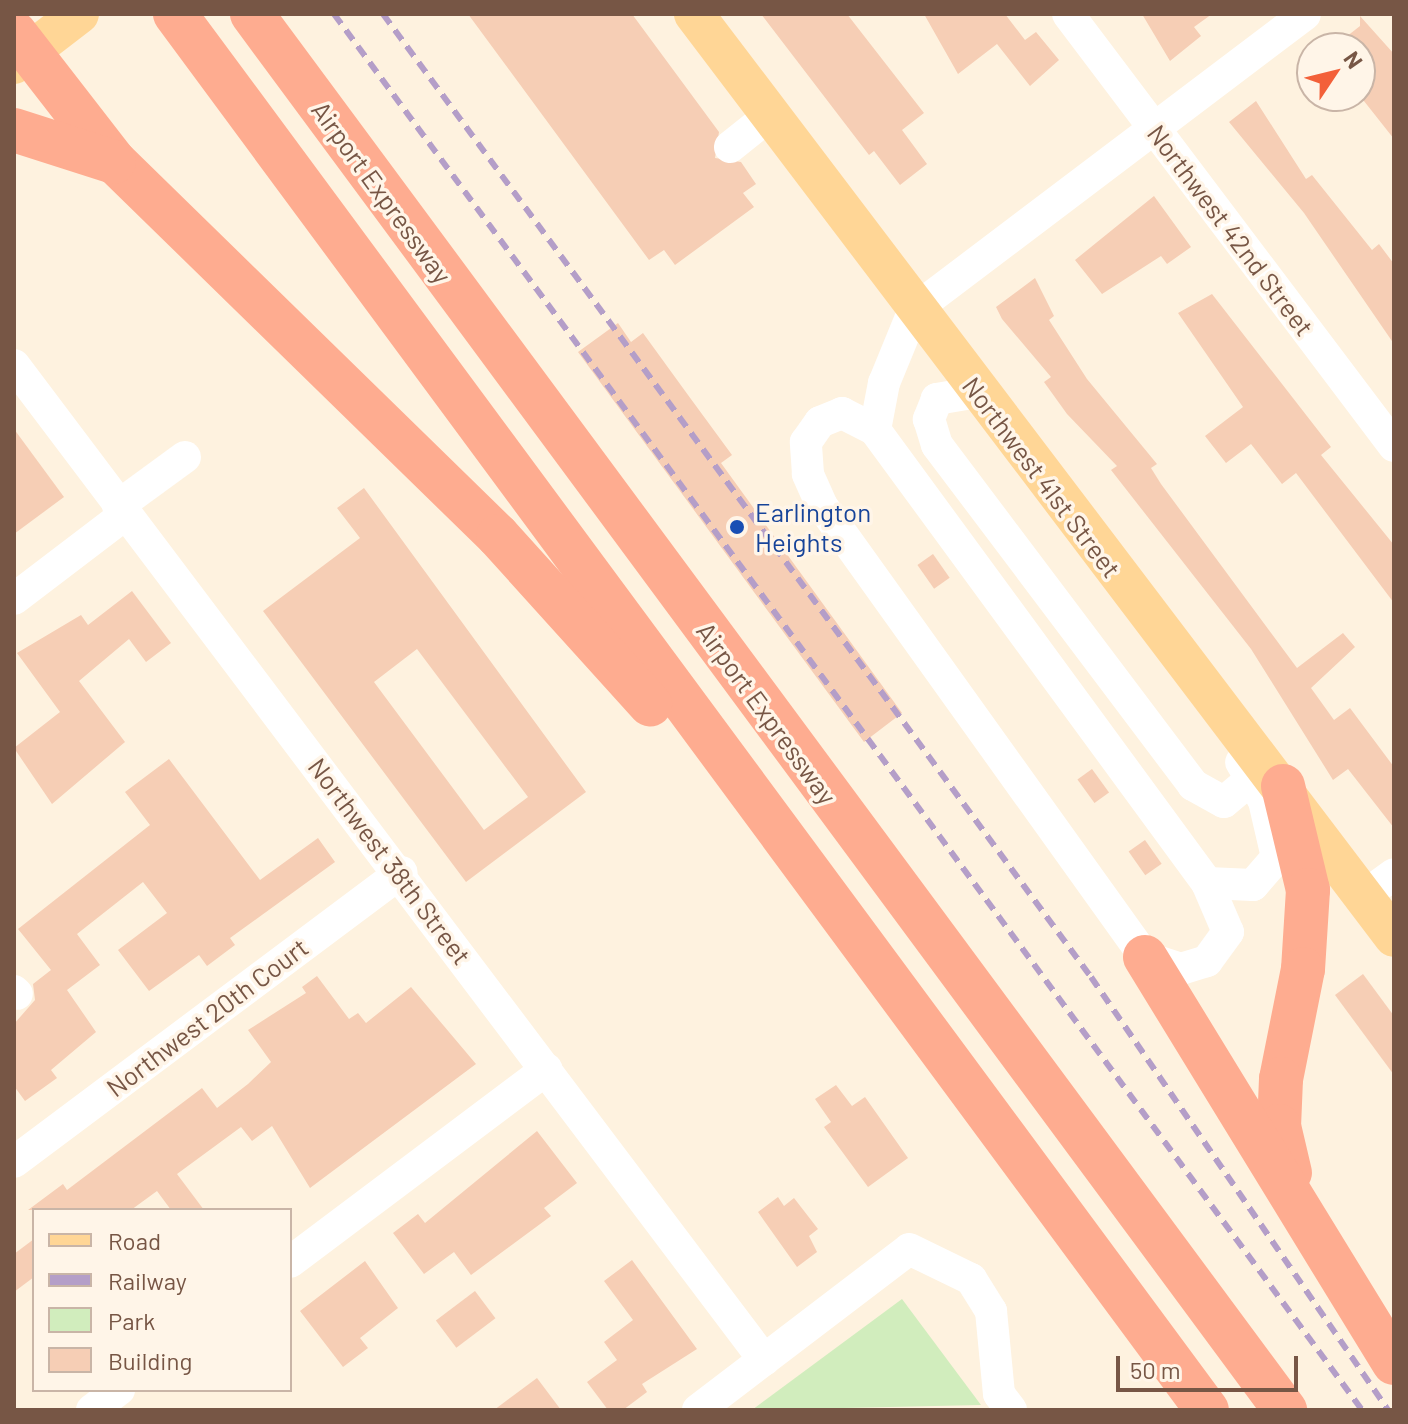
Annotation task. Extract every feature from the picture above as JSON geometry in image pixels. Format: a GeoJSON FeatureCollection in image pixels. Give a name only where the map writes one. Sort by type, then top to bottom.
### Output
{"type":"FeatureCollection","features":[{"type":"Feature","properties":{"kind":"highway","name":"Airport Expressway"},"geometry":{"type":"LineString","coordinates":[[252,14],[1285,1410]]}},
{"type":"Feature","properties":{"kind":"highway"},"geometry":{"type":"LineString","coordinates":[[185,28],[877,972],[1207,1410]]}},
{"type":"Feature","properties":{"kind":"highway"},"geometry":{"type":"LineString","coordinates":[[20,49],[115,162],[567,609],[877,972]]}},
{"type":"Feature","properties":{"kind":"highway"},"geometry":{"type":"LineString","coordinates":[[14,130],[115,162]]}},
{"type":"Feature","properties":{"kind":"highway"},"geometry":{"type":"LineString","coordinates":[[1267,782],[1308,890],[1279,1126],[1317,1234]]}},
{"type":"Feature","properties":{"kind":"highway"},"geometry":{"type":"LineString","coordinates":[[1145,957],[1394,1363]]}},
{"type":"Feature","properties":{"kind":"main road"},"geometry":{"type":"LineString","coordinates":[[20,49],[79,14]]}},
{"type":"Feature","properties":{"kind":"main road","name":"Northwest 41st Street"},"geometry":{"type":"LineString","coordinates":[[694,14],[914,310],[1187,666],[1267,782],[1379,885],[1394,937]]}},
{"type":"Feature","properties":{"kind":"street","name":"Northwest 42nd Street"},"geometry":{"type":"LineString","coordinates":[[1068,14],[1394,446]]}},
{"type":"Feature","properties":{"kind":"street"},"geometry":{"type":"LineString","coordinates":[[875,430],[884,383],[914,310],[1305,14]]}},
{"type":"Feature","properties":{"kind":"street"},"geometry":{"type":"LineString","coordinates":[[730,147],[770,115]]}},
{"type":"Feature","properties":{"kind":"street","name":"Northwest 38th Street"},"geometry":{"type":"LineString","coordinates":[[14,365],[121,511],[401,872],[764,1360]]}},
{"type":"Feature","properties":{"kind":"street"},"geometry":{"type":"LineString","coordinates":[[978,392],[937,399],[929,419],[937,445],[1193,785],[1224,802],[1267,782],[1275,833],[1273,868],[1238,889],[1207,883]]}},
{"type":"Feature","properties":{"kind":"street"},"geometry":{"type":"LineString","coordinates":[[842,413],[875,430],[1207,883],[1227,920],[1217,953],[1181,969],[1145,957],[817,497],[805,460],[812,431],[842,413]]}},
{"type":"Feature","properties":{"kind":"street"},"geometry":{"type":"LineString","coordinates":[[14,599],[185,457]]}},
{"type":"Feature","properties":{"kind":"street","name":"Northwest 20th Court"},"geometry":{"type":"LineString","coordinates":[[14,1162],[401,872]]}},
{"type":"Feature","properties":{"kind":"street"},"geometry":{"type":"LineString","coordinates":[[292,1260],[547,1069]]}},
{"type":"Feature","properties":{"kind":"street"},"geometry":{"type":"LineString","coordinates":[[698,1410],[909,1249],[971,1279],[991,1311],[999,1394],[1011,1410]]}},
{"type":"Feature","properties":{"kind":"street"},"geometry":{"type":"LineString","coordinates":[[92,1410],[116,1392]]}},
{"type":"Feature","properties":{"kind":"green space"},"geometry":{"type":"Polygon","coordinates":[[[902,1299],[981,1405],[752,1410],[902,1299]]]}},
{"type":"Feature","properties":{"kind":"building"},"geometry":{"type":"Polygon","coordinates":[[[468,14],[632,14],[719,132],[715,158],[741,162],[756,184],[743,193],[754,207],[675,265],[664,250],[649,260],[468,14]]]}},
{"type":"Feature","properties":{"kind":"building"},"geometry":{"type":"Polygon","coordinates":[[[761,14],[847,14],[924,113],[902,130],[927,164],[900,185],[874,151],[869,155],[761,14]]]}},
{"type":"Feature","properties":{"kind":"building"},"geometry":{"type":"Polygon","coordinates":[[[924,14],[1005,14],[1025,40],[1036,32],[1059,60],[1030,86],[997,44],[958,74],[924,14]]]}},
{"type":"Feature","properties":{"kind":"building"},"geometry":{"type":"Polygon","coordinates":[[[1142,14],[1212,14],[1194,27],[1201,36],[1170,61],[1142,14]]]}},
{"type":"Feature","properties":{"kind":"building"},"geometry":{"type":"Polygon","coordinates":[[[1360,16],[1374,32],[1352,32],[1360,26],[1360,16]]]}},
{"type":"Feature","properties":{"kind":"building"},"geometry":{"type":"Polygon","coordinates":[[[1376,34],[1394,54],[1394,139],[1373,112],[1376,112],[1376,34]]]}},
{"type":"Feature","properties":{"kind":"building"},"geometry":{"type":"Polygon","coordinates":[[[1256,101],[1306,179],[1312,175],[1372,250],[1379,244],[1394,264],[1394,344],[1304,213],[1229,122],[1256,101]]]}},
{"type":"Feature","properties":{"kind":"building"},"geometry":{"type":"Polygon","coordinates":[[[1154,196],[1191,247],[1167,264],[1161,256],[1102,294],[1075,260],[1154,196]]]}},
{"type":"Feature","properties":{"kind":"building"},"geometry":{"type":"Polygon","coordinates":[[[1035,278],[1054,316],[1049,320],[1087,379],[1157,464],[1151,468],[1161,484],[1297,668],[1343,633],[1355,647],[1311,688],[1334,720],[1350,708],[1394,767],[1394,828],[1348,769],[1333,780],[1251,649],[1111,470],[1117,466],[1067,414],[1044,382],[1051,377],[1002,319],[996,307],[1035,278]]]}},
{"type":"Feature","properties":{"kind":"building"},"geometry":{"type":"Polygon","coordinates":[[[1212,294],[1331,447],[1321,455],[1394,545],[1394,603],[1296,473],[1282,484],[1251,444],[1226,463],[1205,436],[1243,407],[1178,313],[1212,294]]]}},
{"type":"Feature","properties":{"kind":"building"},"geometry":{"type":"Polygon","coordinates":[[[618,323],[631,342],[643,333],[732,455],[721,463],[902,713],[864,742],[578,352],[618,323]]]}},
{"type":"Feature","properties":{"kind":"building"},"geometry":{"type":"Polygon","coordinates":[[[14,429],[64,497],[14,534],[14,429]]]}},
{"type":"Feature","properties":{"kind":"building"},"geometry":{"type":"Polygon","coordinates":[[[364,488],[586,792],[466,882],[263,611],[360,538],[337,508],[364,488]],[[417,649],[374,682],[484,830],[528,797],[417,649]]]}},
{"type":"Feature","properties":{"kind":"building"},"geometry":{"type":"Polygon","coordinates":[[[933,554],[950,578],[934,589],[917,565],[933,554]]]}},
{"type":"Feature","properties":{"kind":"building"},"geometry":{"type":"Polygon","coordinates":[[[132,591],[171,643],[146,662],[129,639],[79,681],[125,742],[52,804],[14,748],[60,712],[17,653],[81,615],[88,625],[132,591]]]}},
{"type":"Feature","properties":{"kind":"building"},"geometry":{"type":"Polygon","coordinates":[[[169,759],[260,880],[318,838],[335,862],[230,938],[235,945],[207,966],[199,955],[149,991],[118,950],[167,913],[143,882],[77,934],[100,965],[67,990],[96,1032],[51,1070],[57,1078],[25,1101],[14,1086],[14,1024],[35,1000],[33,984],[51,970],[18,929],[150,825],[125,792],[169,759]]]}},
{"type":"Feature","properties":{"kind":"building"},"geometry":{"type":"Polygon","coordinates":[[[1092,769],[1109,792],[1094,803],[1077,780],[1092,769]]]}},
{"type":"Feature","properties":{"kind":"building"},"geometry":{"type":"Polygon","coordinates":[[[1145,840],[1162,864],[1145,875],[1129,851],[1145,840]]]}},
{"type":"Feature","properties":{"kind":"building"},"geometry":{"type":"Polygon","coordinates":[[[1363,974],[1394,1016],[1394,1075],[1335,995],[1363,974]]]}},
{"type":"Feature","properties":{"kind":"building"},"geometry":{"type":"Polygon","coordinates":[[[317,976],[349,1019],[358,1013],[366,1023],[411,987],[476,1064],[310,1188],[272,1126],[252,1141],[241,1127],[177,1174],[202,1208],[170,1208],[157,1191],[134,1208],[28,1210],[63,1184],[67,1190],[202,1088],[217,1108],[248,1084],[271,1062],[248,1030],[306,993],[302,987],[317,976]]]}},
{"type":"Feature","properties":{"kind":"building"},"geometry":{"type":"Polygon","coordinates":[[[836,1085],[852,1106],[865,1097],[908,1158],[868,1187],[824,1127],[831,1122],[815,1099],[836,1085]]]}},
{"type":"Feature","properties":{"kind":"building"},"geometry":{"type":"Polygon","coordinates":[[[537,1131],[577,1183],[544,1208],[551,1216],[471,1275],[454,1252],[424,1274],[393,1233],[418,1214],[425,1223],[537,1131]]]}},
{"type":"Feature","properties":{"kind":"building"},"geometry":{"type":"Polygon","coordinates":[[[778,1197],[784,1206],[794,1198],[818,1229],[809,1236],[817,1252],[797,1267],[758,1212],[778,1197]]]}},
{"type":"Feature","properties":{"kind":"building"},"geometry":{"type":"Polygon","coordinates":[[[32,1240],[32,1278],[14,1292],[14,1254],[32,1240]]]}},
{"type":"Feature","properties":{"kind":"building"},"geometry":{"type":"Polygon","coordinates":[[[632,1260],[697,1349],[642,1384],[647,1392],[623,1410],[608,1410],[587,1382],[617,1360],[604,1342],[633,1320],[604,1281],[632,1260]]]}},
{"type":"Feature","properties":{"kind":"building"},"geometry":{"type":"Polygon","coordinates":[[[365,1261],[398,1308],[360,1338],[368,1348],[343,1367],[300,1311],[365,1261]]]}},
{"type":"Feature","properties":{"kind":"building"},"geometry":{"type":"Polygon","coordinates":[[[475,1291],[495,1318],[456,1348],[436,1320],[475,1291]]]}},
{"type":"Feature","properties":{"kind":"building"},"geometry":{"type":"Polygon","coordinates":[[[537,1378],[561,1410],[494,1410],[537,1378]]]}},
{"type":"Feature","properties":{"kind":"railway"},"geometry":{"type":"LineString","coordinates":[[334,14],[1362,1410]]}},
{"type":"Feature","properties":{"kind":"railway"},"geometry":{"type":"LineString","coordinates":[[383,14],[1091,977],[1388,1410]]}},
{"type":"Feature","properties":{"kind":"place","name":"Earlington Heights"},"geometry":{"type":"Point","coordinates":[737,527]}}]}
